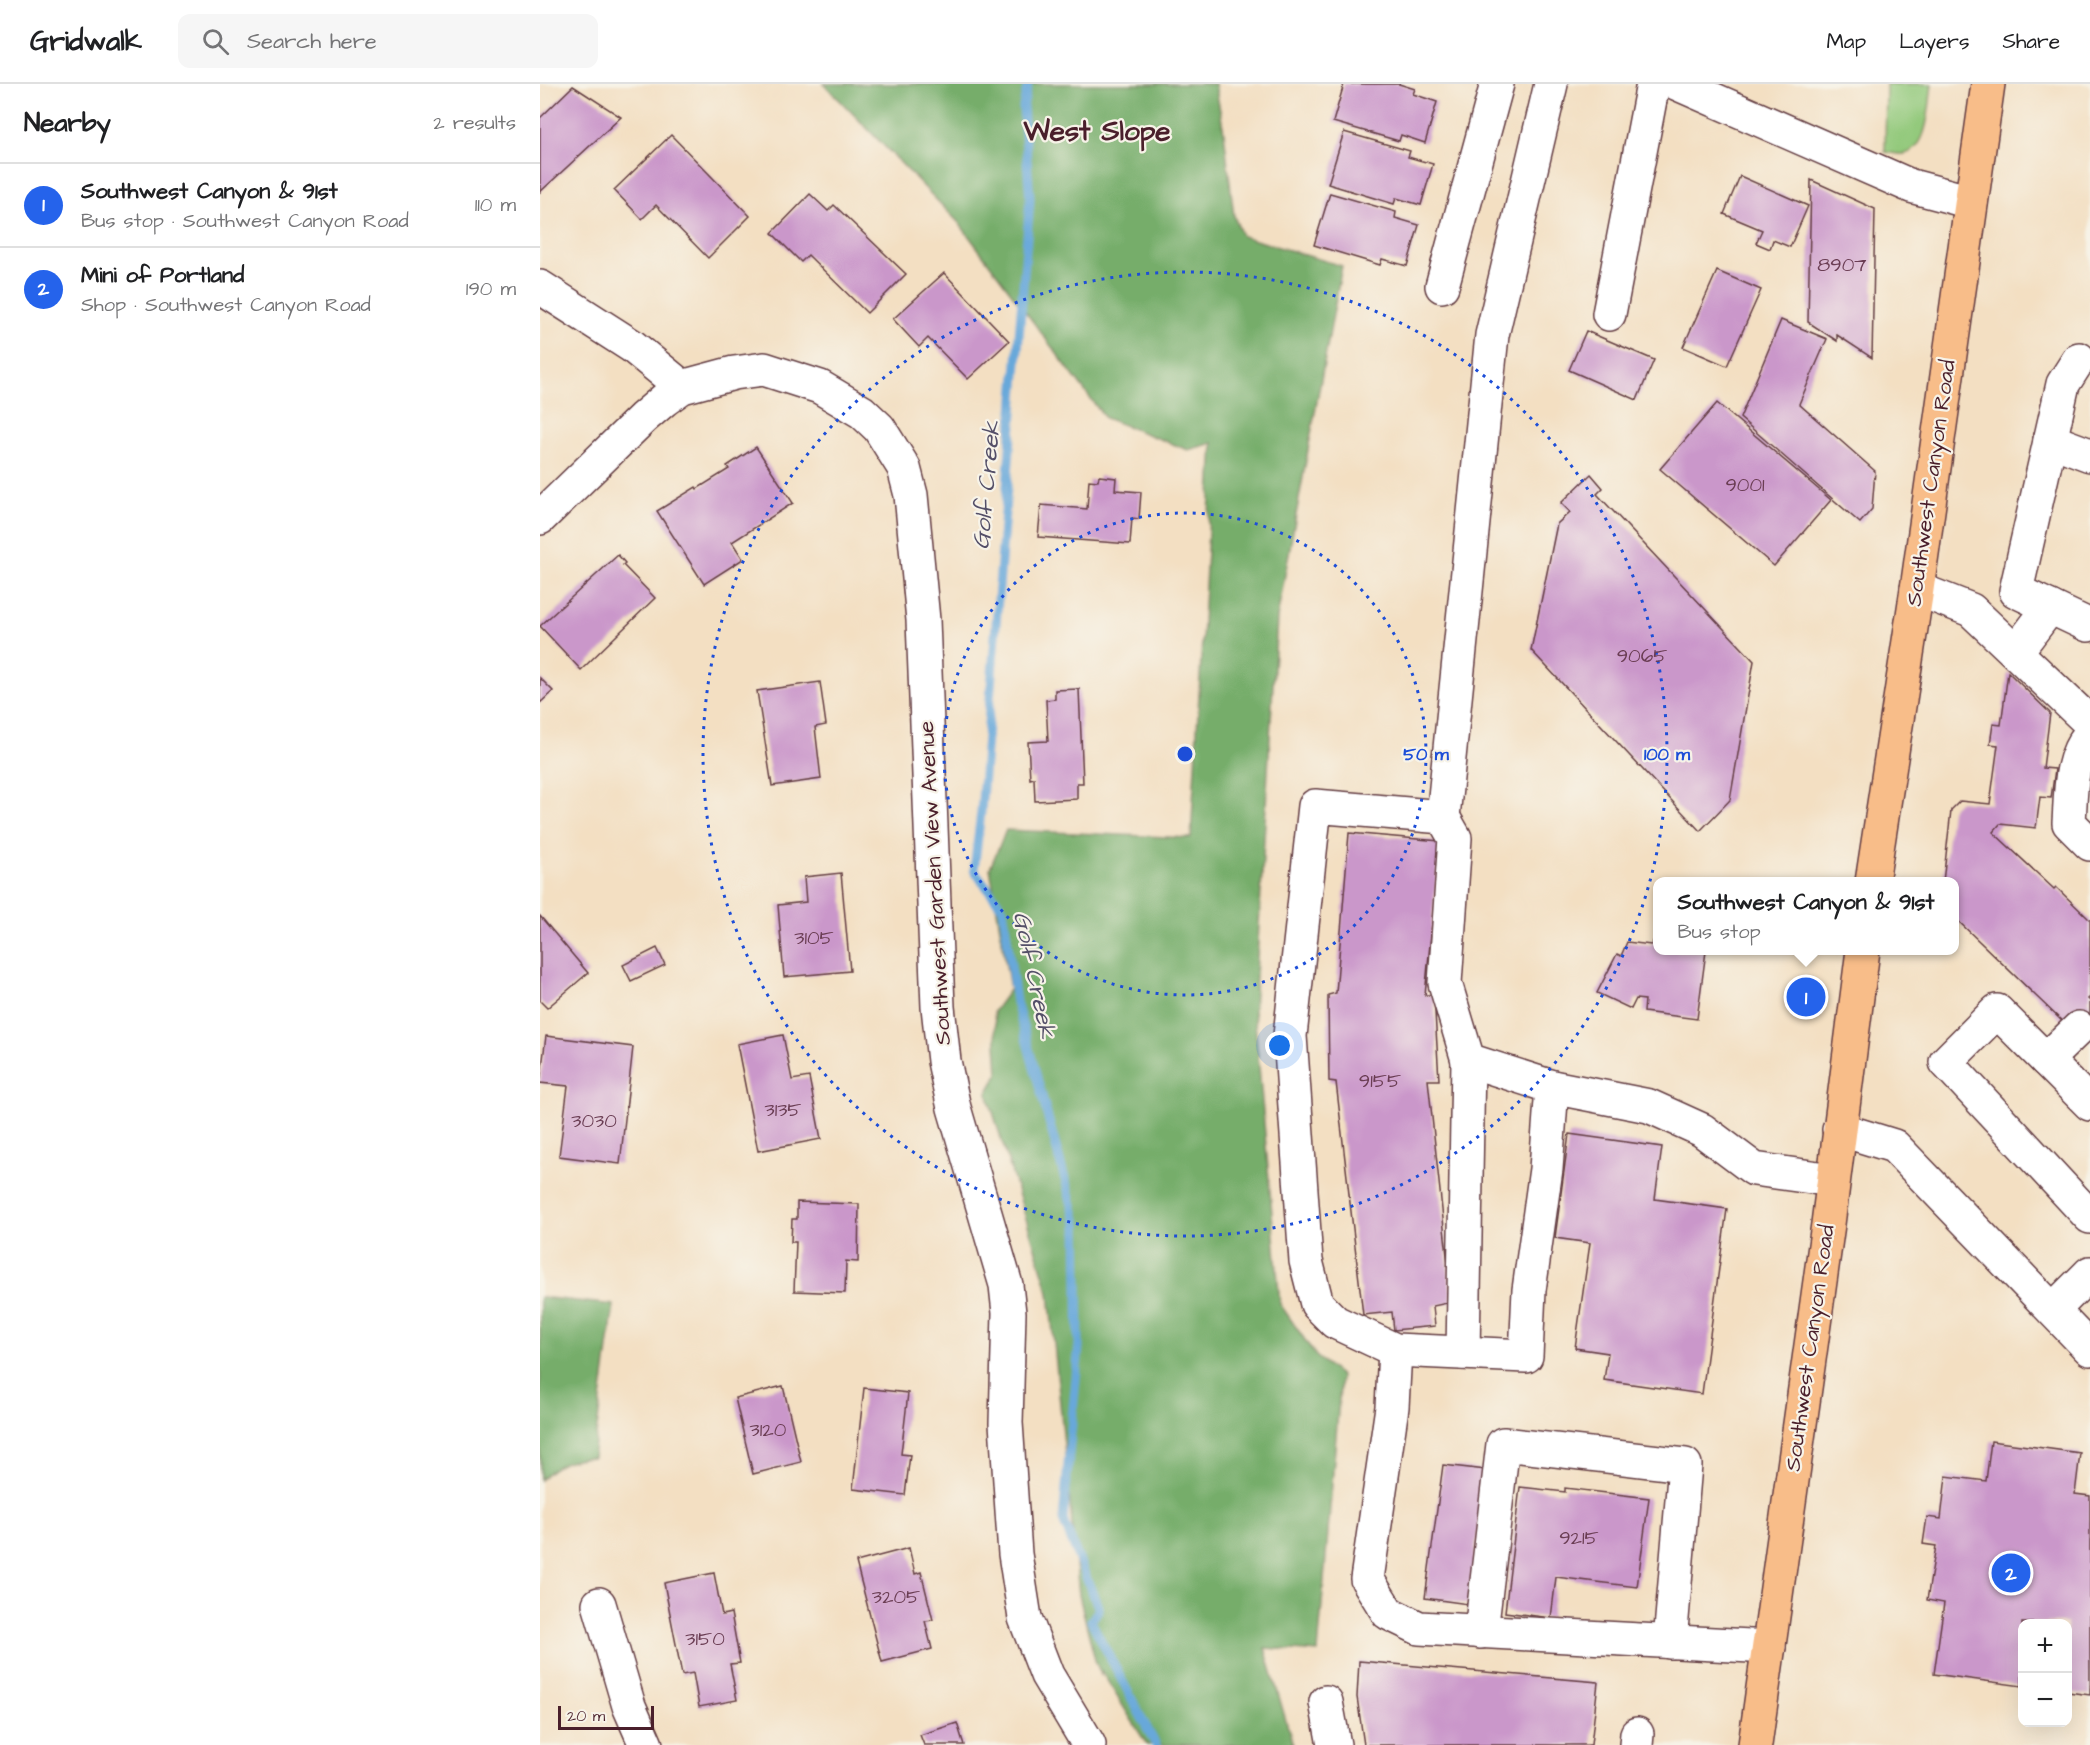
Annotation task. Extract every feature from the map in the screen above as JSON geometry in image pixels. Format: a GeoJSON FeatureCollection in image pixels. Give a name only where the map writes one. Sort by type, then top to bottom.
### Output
{"type":"FeatureCollection","features":[{"type":"Feature","properties":{"kind":"main road","name":"Southwest Canyon Road"},"geometry":{"type":"LineString","coordinates":[[1873,877],[1917,589],[1988,84]]}},
{"type":"Feature","properties":{"kind":"main road","name":"Southwest Canyon Road"},"geometry":{"type":"LineString","coordinates":[[1755,1745],[1862,955]]}},
{"type":"Feature","properties":{"kind":"street"},"geometry":{"type":"LineString","coordinates":[[1442,286],[1497,84]]}},
{"type":"Feature","properties":{"kind":"street"},"geometry":{"type":"LineString","coordinates":[[1463,1353],[1468,1060],[1445,983],[1455,838],[1443,817],[1492,335],[1551,84]]}},
{"type":"Feature","properties":{"kind":"street"},"geometry":{"type":"LineString","coordinates":[[1610,314],[1653,84]]}},
{"type":"Feature","properties":{"kind":"street"},"geometry":{"type":"LineString","coordinates":[[1678,84],[1911,186],[1971,202]]}},
{"type":"Feature","properties":{"kind":"street"},"geometry":{"type":"LineString","coordinates":[[540,287],[632,346],[682,387],[643,418],[540,518]]}},
{"type":"Feature","properties":{"kind":"street"},"geometry":{"type":"LineString","coordinates":[[2086,353],[2063,384],[2016,591],[2088,625]]}},
{"type":"Feature","properties":{"kind":"street","name":"Southwest Garden View Avenue"},"geometry":{"type":"LineString","coordinates":[[682,387],[734,373],[764,369],[820,387],[862,412],[879,428],[904,468],[911,495],[922,620],[938,1007],[944,1061],[954,1108],[1006,1285],[1009,1313],[1006,1423],[1014,1554],[1025,1618],[1047,1674],[1089,1745]]}},
{"type":"Feature","properties":{"kind":"street"},"geometry":{"type":"LineString","coordinates":[[2050,440],[2090,455]]}},
{"type":"Feature","properties":{"kind":"street"},"geometry":{"type":"LineString","coordinates":[[1917,589],[1971,610],[2090,723]]}},
{"type":"Feature","properties":{"kind":"street"},"geometry":{"type":"LineString","coordinates":[[2016,652],[2050,607]]}},
{"type":"Feature","properties":{"kind":"street"},"geometry":{"type":"LineString","coordinates":[[2090,734],[2083,742],[2073,769],[2069,823],[2090,844]]}},
{"type":"Feature","properties":{"kind":"street"},"geometry":{"type":"LineString","coordinates":[[1443,817],[1315,806],[1290,1036],[1306,1262],[1317,1304],[1335,1322],[1395,1350],[1526,1356],[1529,1290],[1546,1169],[1552,1087]]}},
{"type":"Feature","properties":{"kind":"street"},"geometry":{"type":"LineString","coordinates":[[2090,1104],[1997,1011],[1946,1062],[2090,1217]]}},
{"type":"Feature","properties":{"kind":"street"},"geometry":{"type":"LineString","coordinates":[[2046,1060],[2079,1028]]}},
{"type":"Feature","properties":{"kind":"street"},"geometry":{"type":"LineString","coordinates":[[1468,1060],[1552,1087],[1649,1106],[1702,1130],[1754,1169],[1833,1180]]}},
{"type":"Feature","properties":{"kind":"street"},"geometry":{"type":"LineString","coordinates":[[1839,1129],[1894,1146],[2090,1349]]}},
{"type":"Feature","properties":{"kind":"street"},"geometry":{"type":"LineString","coordinates":[[2053,1310],[2090,1272]]}},
{"type":"Feature","properties":{"kind":"street"},"geometry":{"type":"LineString","coordinates":[[1395,1350],[1392,1407],[1367,1579],[1388,1613],[1419,1628],[1769,1647]]}},
{"type":"Feature","properties":{"kind":"street"},"geometry":{"type":"LineString","coordinates":[[1481,1632],[1503,1444],[1685,1465],[1670,1642]]}},
{"type":"Feature","properties":{"kind":"street"},"geometry":{"type":"LineString","coordinates":[[599,1604],[629,1706],[646,1745]]}},
{"type":"Feature","properties":{"kind":"street"},"geometry":{"type":"LineString","coordinates":[[1326,1702],[1334,1745]]}},
{"type":"Feature","properties":{"kind":"green space"},"geometry":{"type":"Polygon","coordinates":[[[824,84],[1215,84],[1224,132],[1234,216],[1242,236],[1342,266],[1277,618],[1254,1010],[1280,1304],[1316,1356],[1341,1376],[1318,1652],[1265,1648],[1293,1745],[1147,1745],[1102,1672],[1101,1675],[1095,1660],[1079,1595],[1049,1293],[987,1093],[998,1074],[994,1011],[1010,989],[990,868],[1006,830],[1191,838],[1213,443],[1188,450],[1105,418],[959,223],[824,84]]]}},
{"type":"Feature","properties":{"kind":"green space"},"geometry":{"type":"Polygon","coordinates":[[[1886,84],[1932,84],[1923,135],[1912,151],[1904,154],[1885,152],[1886,84]]]}},
{"type":"Feature","properties":{"kind":"green space"},"geometry":{"type":"Polygon","coordinates":[[[540,1297],[614,1305],[593,1457],[564,1463],[540,1480],[540,1297]]]}},
{"type":"Feature","properties":{"kind":"building"},"geometry":{"type":"Polygon","coordinates":[[[1344,84],[1399,84],[1415,89],[1413,94],[1437,102],[1425,143],[1401,135],[1399,141],[1333,122],[1344,84]]]}},
{"type":"Feature","properties":{"kind":"building"},"geometry":{"type":"Polygon","coordinates":[[[573,86],[621,117],[540,192],[540,118],[573,86]]]}},
{"type":"Feature","properties":{"kind":"building"},"geometry":{"type":"Polygon","coordinates":[[[1344,132],[1410,151],[1408,157],[1433,164],[1421,205],[1396,198],[1394,204],[1328,184],[1344,132]]]}},
{"type":"Feature","properties":{"kind":"building"},"geometry":{"type":"Polygon","coordinates":[[[671,135],[750,216],[708,258],[656,205],[642,219],[614,190],[671,135]]]}},
{"type":"Feature","properties":{"kind":"building"},"geometry":{"type":"Polygon","coordinates":[[[1740,176],[1808,206],[1790,247],[1773,240],[1770,249],[1756,243],[1762,230],[1724,214],[1740,176]]]}},
{"type":"Feature","properties":{"kind":"building"},"geometry":{"type":"Polygon","coordinates":[[[1811,180],[1875,209],[1872,358],[1837,335],[1837,341],[1808,322],[1811,180]]]}},
{"type":"Feature","properties":{"kind":"building"},"geometry":{"type":"Polygon","coordinates":[[[1330,193],[1396,212],[1395,218],[1419,225],[1407,266],[1382,259],[1380,265],[1314,245],[1330,193]]]}},
{"type":"Feature","properties":{"kind":"building"},"geometry":{"type":"Polygon","coordinates":[[[810,194],[828,211],[834,205],[906,274],[867,313],[808,255],[801,262],[772,233],[810,194]]]}},
{"type":"Feature","properties":{"kind":"building"},"geometry":{"type":"Polygon","coordinates":[[[1717,271],[1761,290],[1727,366],[1683,347],[1717,271]]]}},
{"type":"Feature","properties":{"kind":"building"},"geometry":{"type":"Polygon","coordinates":[[[944,273],[1009,341],[968,379],[928,338],[919,347],[893,319],[944,273]]]}},
{"type":"Feature","properties":{"kind":"building"},"geometry":{"type":"Polygon","coordinates":[[[1781,320],[1827,339],[1799,404],[1875,471],[1872,509],[1860,523],[1740,418],[1781,320]]]}},
{"type":"Feature","properties":{"kind":"building"},"geometry":{"type":"Polygon","coordinates":[[[1586,331],[1654,360],[1637,400],[1569,370],[1586,331]]]}},
{"type":"Feature","properties":{"kind":"building"},"geometry":{"type":"Polygon","coordinates":[[[1717,403],[1831,500],[1774,566],[1660,469],[1717,403]]]}},
{"type":"Feature","properties":{"kind":"building"},"geometry":{"type":"Polygon","coordinates":[[[756,447],[793,503],[732,542],[743,559],[704,584],[657,511],[729,469],[727,466],[756,447]]]}},
{"type":"Feature","properties":{"kind":"building"},"geometry":{"type":"Polygon","coordinates":[[[1591,474],[1603,488],[1597,494],[1754,661],[1730,800],[1700,831],[1531,650],[1557,524],[1570,512],[1561,503],[1591,474]]]}},
{"type":"Feature","properties":{"kind":"building"},"geometry":{"type":"Polygon","coordinates":[[[1099,476],[1116,478],[1115,490],[1141,492],[1139,519],[1132,518],[1130,544],[1038,537],[1041,505],[1087,509],[1089,480],[1098,481],[1099,476]]]}},
{"type":"Feature","properties":{"kind":"building"},"geometry":{"type":"Polygon","coordinates":[[[618,555],[625,563],[623,565],[655,598],[581,670],[540,626],[618,555]]]}},
{"type":"Feature","properties":{"kind":"building"},"geometry":{"type":"Polygon","coordinates":[[[2008,672],[2050,713],[2043,768],[2055,769],[2051,798],[2040,797],[2036,828],[2000,824],[1993,832],[2090,920],[2090,997],[2088,999],[2090,1001],[2090,1039],[2064,1023],[1959,922],[1959,877],[1944,877],[1951,810],[1960,801],[1990,804],[1998,745],[1990,744],[1993,724],[2001,725],[2008,672]]]}},
{"type":"Feature","properties":{"kind":"building"},"geometry":{"type":"Polygon","coordinates":[[[540,678],[553,691],[540,703],[540,678]]]}},
{"type":"Feature","properties":{"kind":"building"},"geometry":{"type":"Polygon","coordinates":[[[820,682],[826,725],[815,727],[821,779],[772,786],[757,691],[820,682]]]}},
{"type":"Feature","properties":{"kind":"building"},"geometry":{"type":"Polygon","coordinates":[[[1079,689],[1083,783],[1077,783],[1077,799],[1035,801],[1034,778],[1030,779],[1028,742],[1048,741],[1046,700],[1055,699],[1055,690],[1079,689]]]}},
{"type":"Feature","properties":{"kind":"building"},"geometry":{"type":"Polygon","coordinates":[[[1349,833],[1440,841],[1425,995],[1434,995],[1439,1080],[1428,1080],[1452,1302],[1433,1306],[1435,1326],[1394,1330],[1392,1312],[1363,1315],[1336,1082],[1329,1081],[1328,995],[1336,993],[1349,833]]]}},
{"type":"Feature","properties":{"kind":"building"},"geometry":{"type":"Polygon","coordinates":[[[841,873],[850,971],[784,977],[778,905],[806,902],[804,877],[841,873]]]}},
{"type":"Feature","properties":{"kind":"building"},"geometry":{"type":"Polygon","coordinates":[[[540,916],[588,973],[547,1008],[540,1001],[540,916]]]}},
{"type":"Feature","properties":{"kind":"building"},"geometry":{"type":"Polygon","coordinates":[[[1627,942],[1651,945],[1653,942],[1653,955],[1705,955],[1697,1019],[1644,1012],[1645,1000],[1636,999],[1631,1009],[1597,993],[1617,954],[1621,956],[1627,942]]]}},
{"type":"Feature","properties":{"kind":"building"},"geometry":{"type":"Polygon","coordinates":[[[657,948],[665,965],[631,981],[623,965],[657,948]]]}},
{"type":"Feature","properties":{"kind":"building"},"geometry":{"type":"Polygon","coordinates":[[[783,1035],[792,1080],[809,1077],[821,1139],[758,1151],[737,1044],[783,1035]]]}},
{"type":"Feature","properties":{"kind":"building"},"geometry":{"type":"Polygon","coordinates":[[[546,1036],[633,1047],[620,1164],[559,1156],[568,1086],[540,1083],[546,1036]]]}},
{"type":"Feature","properties":{"kind":"building"},"geometry":{"type":"Polygon","coordinates":[[[1569,1134],[1662,1147],[1655,1199],[1727,1209],[1702,1394],[1604,1380],[1608,1353],[1575,1348],[1590,1243],[1555,1238],[1569,1134]]]}},
{"type":"Feature","properties":{"kind":"building"},"geometry":{"type":"Polygon","coordinates":[[[797,1202],[859,1204],[858,1262],[846,1261],[845,1293],[794,1291],[796,1242],[791,1242],[792,1219],[797,1219],[797,1202]]]}},
{"type":"Feature","properties":{"kind":"building"},"geometry":{"type":"Polygon","coordinates":[[[783,1386],[801,1462],[753,1474],[735,1398],[783,1386]]]}},
{"type":"Feature","properties":{"kind":"building"},"geometry":{"type":"Polygon","coordinates":[[[864,1388],[908,1393],[901,1454],[910,1455],[905,1495],[853,1489],[864,1388]]]}},
{"type":"Feature","properties":{"kind":"building"},"geometry":{"type":"Polygon","coordinates":[[[1991,1441],[2080,1453],[2075,1494],[2090,1496],[2090,1695],[2072,1693],[2072,1619],[2018,1619],[2018,1685],[1934,1674],[1944,1603],[1927,1600],[1936,1546],[1923,1544],[1927,1517],[1941,1519],[1946,1476],[1986,1481],[1991,1441]]]}},
{"type":"Feature","properties":{"kind":"building"},"geometry":{"type":"Polygon","coordinates":[[[1443,1465],[1486,1470],[1468,1604],[1425,1598],[1443,1465]]]}},
{"type":"Feature","properties":{"kind":"building"},"geometry":{"type":"Polygon","coordinates":[[[1520,1487],[1565,1492],[1565,1488],[1649,1498],[1637,1587],[1556,1577],[1551,1618],[1505,1612],[1520,1487]]]}},
{"type":"Feature","properties":{"kind":"building"},"geometry":{"type":"Polygon","coordinates":[[[909,1548],[915,1574],[921,1572],[933,1620],[925,1621],[932,1649],[882,1662],[856,1562],[909,1548]]]}},
{"type":"Feature","properties":{"kind":"building"},"geometry":{"type":"Polygon","coordinates":[[[714,1573],[722,1615],[731,1613],[740,1663],[730,1664],[737,1700],[699,1707],[693,1673],[682,1675],[664,1583],[714,1573]]]}},
{"type":"Feature","properties":{"kind":"building"},"geometry":{"type":"Polygon","coordinates":[[[1359,1661],[1598,1682],[1591,1745],[1364,1745],[1357,1697],[1359,1661]]]}},
{"type":"Feature","properties":{"kind":"building"},"geometry":{"type":"Polygon","coordinates":[[[957,1723],[964,1745],[924,1745],[920,1735],[957,1723]]]}},
{"type":"Feature","properties":{"kind":"waterway","name":"Golf Creek"},"geometry":{"type":"LineString","coordinates":[[1028,84],[1023,107],[1030,199],[981,812],[974,870],[1003,909],[1016,1002],[1077,1223],[1079,1345],[1063,1520],[1099,1609],[1091,1621],[1156,1745]]}},
{"type":"Feature","properties":{"kind":"place","name":"Southwest Canyon & 91st"},"geometry":{"type":"Point","coordinates":[1806,997]}},
{"type":"Feature","properties":{"kind":"place","name":"Mini of Portland"},"geometry":{"type":"Point","coordinates":[2011,1573]}},
{"type":"Feature","properties":{"kind":"district","name":"West Slope"},"geometry":{"type":"Point","coordinates":[1097,131]}}]}
